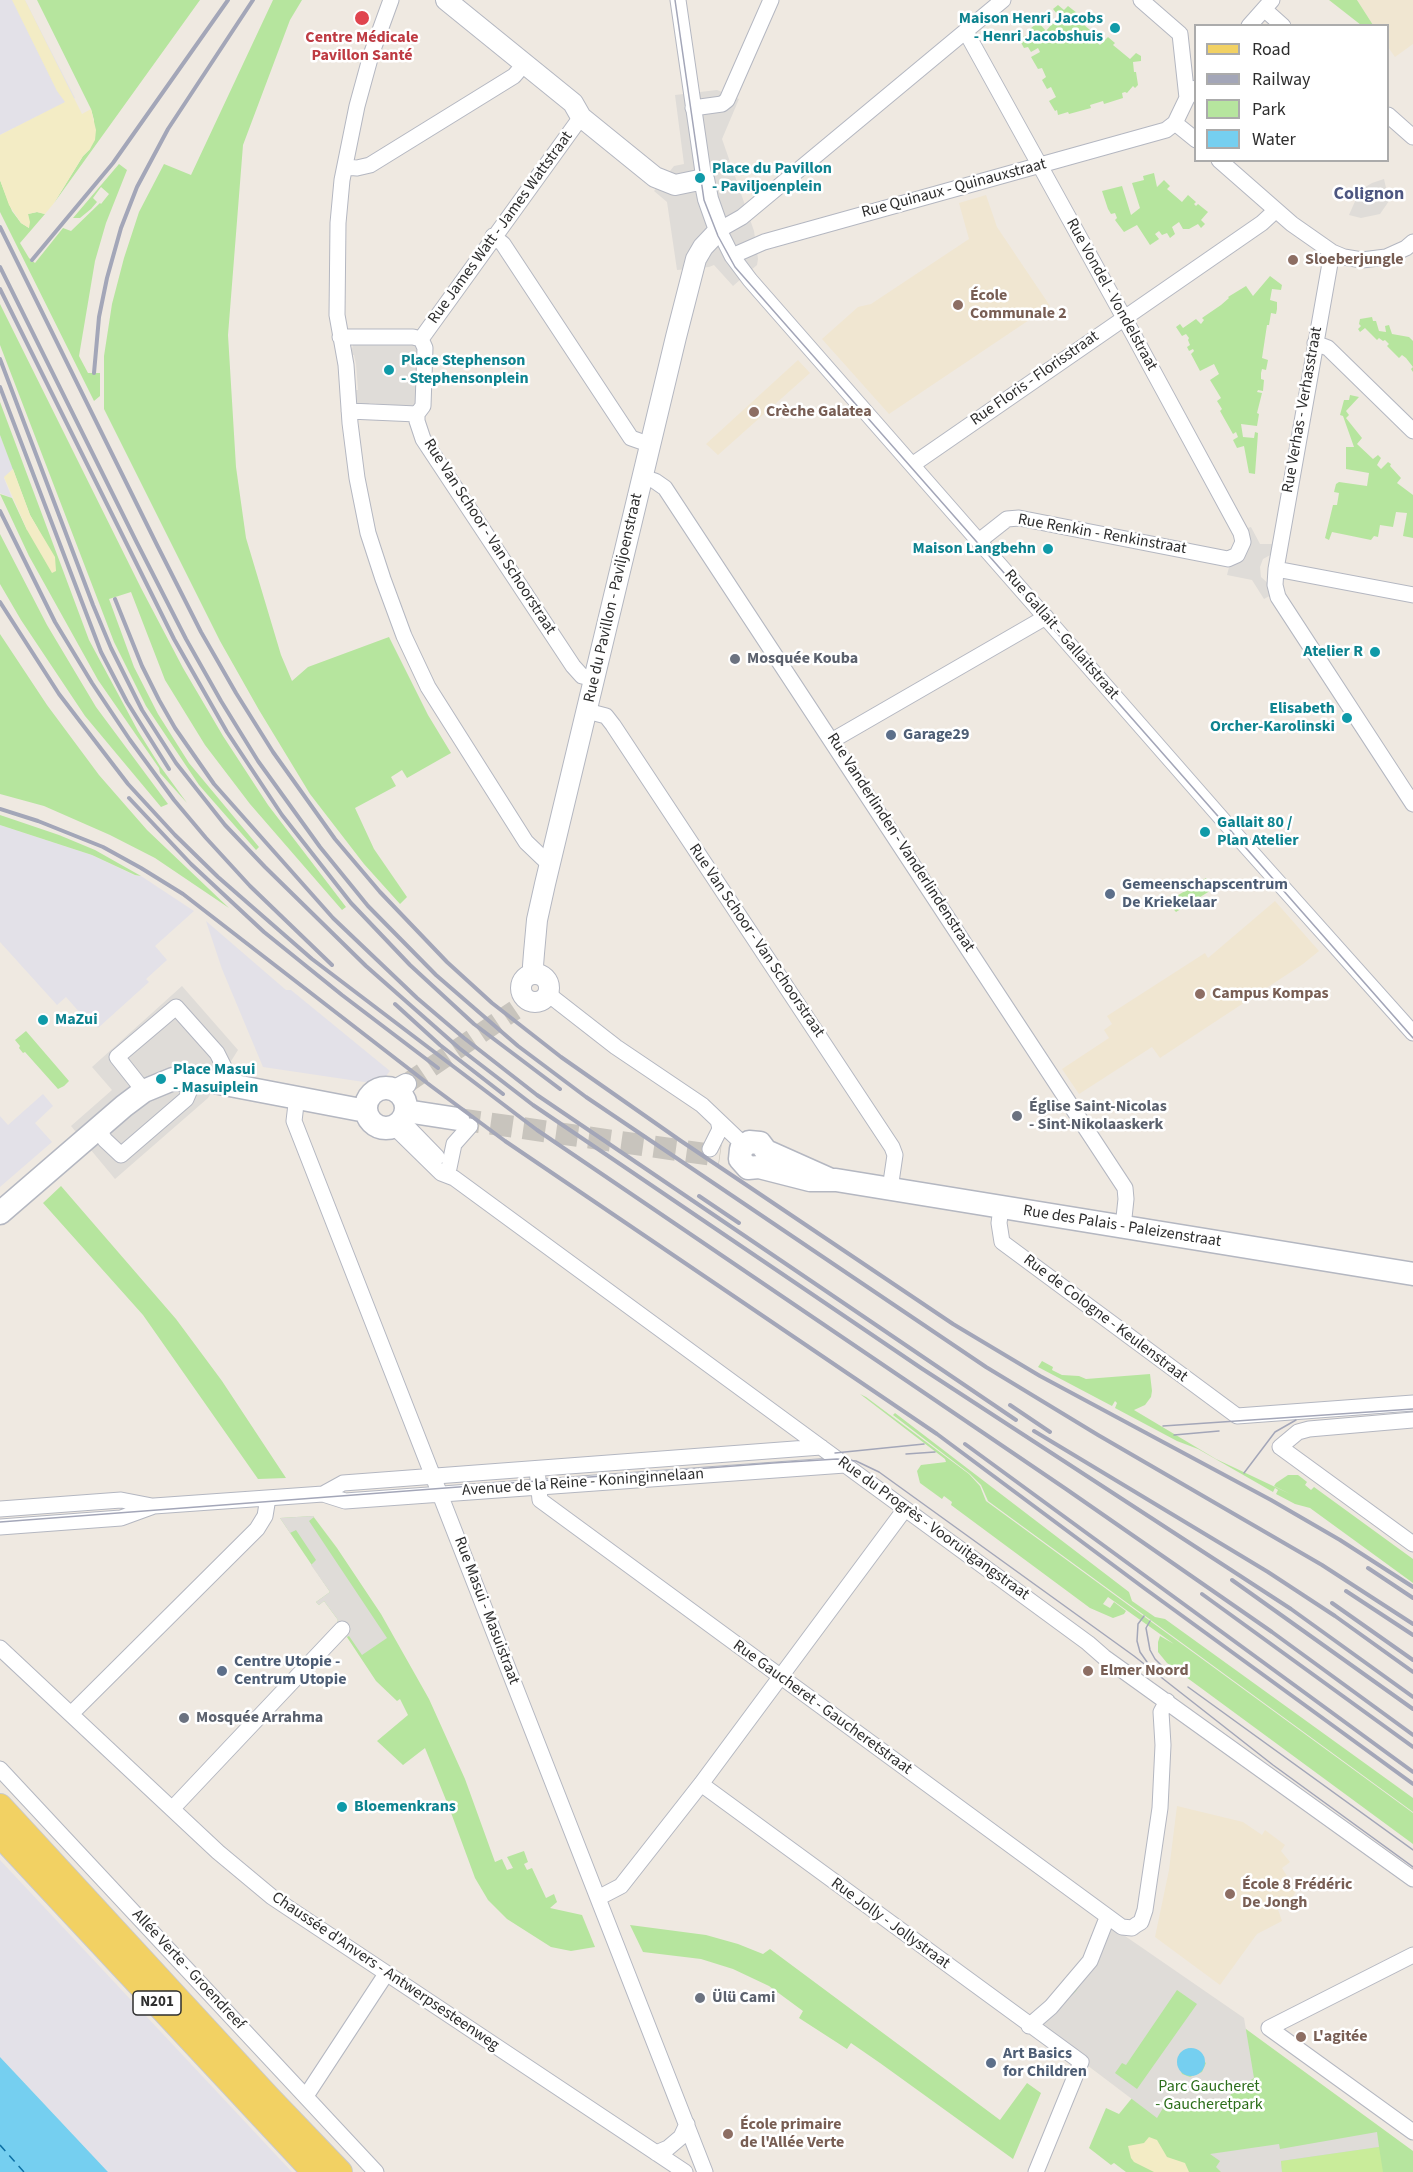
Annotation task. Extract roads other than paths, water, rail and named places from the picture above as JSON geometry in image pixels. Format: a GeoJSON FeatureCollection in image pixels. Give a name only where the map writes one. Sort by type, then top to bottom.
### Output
{"type":"FeatureCollection","features":[{"type":"Feature","properties":{"kind":"main road"},"geometry":{"type":"LineString","coordinates":[[189,1079],[199,1075],[228,1075],[305,1092],[321,1103],[368,1103]]}},
{"type":"Feature","properties":{"kind":"main road"},"geometry":{"type":"LineString","coordinates":[[0,1213],[144,1091],[173,1079],[305,1092]]}},
{"type":"Feature","properties":{"kind":"main road"},"geometry":{"type":"LineString","coordinates":[[401,1120],[405,1103],[400,1087],[377,1090],[368,1103],[371,1122],[376,1126],[388,1128],[401,1120],[464,1123]]}},
{"type":"Feature","properties":{"kind":"main road","name":"Rue des Palais - Paleizenstraat"},"geometry":{"type":"LineString","coordinates":[[740,1155],[831,1180],[1413,1274]]}},
{"type":"Feature","properties":{"kind":"main road","name":"Allée Verte - Groendreef"},"geometry":{"type":"LineString","coordinates":[[0,1806],[340,2172]]}},
{"type":"Feature","properties":{"kind":"main road","name":"N201"},"geometry":{"type":"LineString","coordinates":[[0,1835],[314,2172]]}},
{"type":"Feature","properties":{"kind":"street"},"geometry":{"type":"LineString","coordinates":[[391,0],[371,55],[360,96],[345,167],[338,223],[337,315],[346,366],[357,478],[368,533],[404,636],[428,687],[459,740],[526,842],[550,865]]}},
{"type":"Feature","properties":{"kind":"street"},"geometry":{"type":"LineString","coordinates":[[446,0],[573,103],[581,117],[655,177],[665,183],[675,185],[704,179]]}},
{"type":"Feature","properties":{"kind":"street"},"geometry":{"type":"LineString","coordinates":[[678,0],[704,179],[708,199],[719,230],[742,217],[1004,0]]}},
{"type":"Feature","properties":{"kind":"street"},"geometry":{"type":"LineString","coordinates":[[693,108],[722,104],[727,100],[771,0]]}},
{"type":"Feature","properties":{"kind":"street"},"geometry":{"type":"LineString","coordinates":[[1141,0],[1180,34],[1191,93],[1175,123],[1194,138]]}},
{"type":"Feature","properties":{"kind":"street"},"geometry":{"type":"LineString","coordinates":[[1250,24],[1268,4],[1282,24]]}},
{"type":"Feature","properties":{"kind":"street","name":"Rue Vondel - Vondelstraat"},"geometry":{"type":"LineString","coordinates":[[966,32],[1243,537],[1241,550],[1232,558]]}},
{"type":"Feature","properties":{"kind":"street"},"geometry":{"type":"LineString","coordinates":[[1180,34],[1194,33]]}},
{"type":"Feature","properties":{"kind":"street"},"geometry":{"type":"LineString","coordinates":[[345,167],[357,168],[370,165],[514,76],[525,63]]}},
{"type":"Feature","properties":{"kind":"street"},"geometry":{"type":"LineString","coordinates":[[1389,115],[1413,137]]}},
{"type":"Feature","properties":{"kind":"street","name":"Rue James Watt - James Wattstraat"},"geometry":{"type":"LineString","coordinates":[[421,339],[493,236],[581,117]]}},
{"type":"Feature","properties":{"kind":"street","name":"Rue Quinaux - Quinauxstraat"},"geometry":{"type":"LineString","coordinates":[[732,256],[764,242],[1166,130],[1175,123]]}},
{"type":"Feature","properties":{"kind":"street"},"geometry":{"type":"LineString","coordinates":[[1221,162],[1276,210],[1332,252],[1362,260],[1386,257],[1413,243]]}},
{"type":"Feature","properties":{"kind":"street","name":"Rue Floris - Florisstraat"},"geometry":{"type":"LineString","coordinates":[[912,465],[1262,223],[1276,210]]}},
{"type":"Feature","properties":{"kind":"street","name":"Rue Gallait - Gallaitstraat"},"geometry":{"type":"LineString","coordinates":[[719,230],[732,256],[750,280],[1413,1033]]}},
{"type":"Feature","properties":{"kind":"street","name":"Rue du Pavillon - Paviljoenstraat"},"geometry":{"type":"LineString","coordinates":[[536,974],[533,963],[537,920],[696,259],[703,246],[719,230]]}},
{"type":"Feature","properties":{"kind":"street"},"geometry":{"type":"LineString","coordinates":[[493,236],[502,244],[631,438],[651,445]]}},
{"type":"Feature","properties":{"kind":"street","name":"Rue Verhas - Verhasstraat"},"geometry":{"type":"LineString","coordinates":[[1276,569],[1332,252]]}},
{"type":"Feature","properties":{"kind":"street"},"geometry":{"type":"LineString","coordinates":[[340,337],[421,339],[425,348],[423,406],[417,414],[349,411]]}},
{"type":"Feature","properties":{"kind":"street"},"geometry":{"type":"LineString","coordinates":[[1315,343],[1328,348],[1413,430]]}},
{"type":"Feature","properties":{"kind":"street","name":"Rue Van Schoor - Van Schoorstraat"},"geometry":{"type":"LineString","coordinates":[[417,414],[423,439],[573,666],[582,676],[595,679]]}},
{"type":"Feature","properties":{"kind":"street","name":"Rue Vanderlinden - Vanderlindenstraat"},"geometry":{"type":"LineString","coordinates":[[643,477],[665,488],[833,740],[1125,1188],[1123,1227]]}},
{"type":"Feature","properties":{"kind":"street","name":"Rue Renkin - Renkinstraat"},"geometry":{"type":"LineString","coordinates":[[979,541],[1006,519],[1019,518],[1232,558]]}},
{"type":"Feature","properties":{"kind":"street"},"geometry":{"type":"LineString","coordinates":[[1413,595],[1276,569],[1275,585],[1278,597],[1413,804]]}},
{"type":"Feature","properties":{"kind":"street"},"geometry":{"type":"LineString","coordinates":[[833,740],[1046,617]]}},
{"type":"Feature","properties":{"kind":"street","name":"Rue Van Schoor - Van Schoorstraat"},"geometry":{"type":"LineString","coordinates":[[587,711],[606,716],[613,725],[892,1147],[895,1155],[890,1189]]}},
{"type":"Feature","properties":{"kind":"street"},"geometry":{"type":"LineString","coordinates":[[536,974],[547,981],[548,994],[540,1002],[520,1004],[522,982],[530,975],[536,974]]}},
{"type":"Feature","properties":{"kind":"street"},"geometry":{"type":"LineString","coordinates":[[548,994],[616,1047],[702,1106],[718,1120],[740,1155]]}},
{"type":"Feature","properties":{"kind":"street"},"geometry":{"type":"LineString","coordinates":[[144,1091],[117,1057],[176,1007],[217,1053],[228,1075]]}},
{"type":"Feature","properties":{"kind":"street"},"geometry":{"type":"LineString","coordinates":[[98,1129],[105,1140],[121,1155],[186,1099],[189,1092],[189,1079]]}},
{"type":"Feature","properties":{"kind":"street","name":"Rue Masui - Masuistraat"},"geometry":{"type":"LineString","coordinates":[[305,1092],[294,1121],[705,2172]]}},
{"type":"Feature","properties":{"kind":"street","name":"Rue du Progrès - Vooruitgangstraat"},"geometry":{"type":"LineString","coordinates":[[401,1120],[441,1173],[451,1173],[1104,1657],[1413,1879]]}},
{"type":"Feature","properties":{"kind":"street"},"geometry":{"type":"LineString","coordinates":[[718,1120],[720,1129],[740,1155]]}},
{"type":"Feature","properties":{"kind":"street"},"geometry":{"type":"LineString","coordinates":[[451,1173],[454,1144],[464,1123]]}},
{"type":"Feature","properties":{"kind":"street","name":"Rue de Cologne - Keulenstraat"},"geometry":{"type":"LineString","coordinates":[[1001,1208],[999,1223],[1002,1242],[1237,1416],[1413,1403]]}},
{"type":"Feature","properties":{"kind":"street"},"geometry":{"type":"LineString","coordinates":[[1413,1419],[1309,1429],[1298,1432],[1280,1447],[1413,1544]]}},
{"type":"Feature","properties":{"kind":"street","name":"Avenue de la Reine - Koninginnelaan"},"geometry":{"type":"LineString","coordinates":[[323,1494],[343,1484],[821,1448]]}},
{"type":"Feature","properties":{"kind":"street","name":"Avenue de la Reine - Koninginnelaan"},"geometry":{"type":"LineString","coordinates":[[0,1509],[121,1500],[154,1506],[323,1494],[345,1501],[845,1465]]}},
{"type":"Feature","properties":{"kind":"street","name":"Rue Gaucheret - Gaucheretstraat"},"geometry":{"type":"LineString","coordinates":[[537,1469],[540,1500],[1122,1927],[1132,1928],[1141,1922],[1152,1868],[1162,1780],[1161,1712],[1167,1701]]}},
{"type":"Feature","properties":{"kind":"street"},"geometry":{"type":"LineString","coordinates":[[71,1714],[257,1529],[265,1516],[268,1498]]}},
{"type":"Feature","properties":{"kind":"street","name":"Avenue de la Reine - Koninginnelaan"},"geometry":{"type":"LineString","coordinates":[[0,1527],[121,1518],[154,1506]]}},
{"type":"Feature","properties":{"kind":"street"},"geometry":{"type":"LineString","coordinates":[[598,1898],[621,1886],[701,1784],[905,1509]]}},
{"type":"Feature","properties":{"kind":"street"},"geometry":{"type":"LineString","coordinates":[[172,1809],[342,1629]]}},
{"type":"Feature","properties":{"kind":"street","name":"Chaussée d'Anvers - Antwerpsesteenweg"},"geometry":{"type":"LineString","coordinates":[[0,1648],[218,1852],[272,1897],[659,2161],[685,2172]]}},
{"type":"Feature","properties":{"kind":"street","name":"Allée Verte - Groendreef"},"geometry":{"type":"LineString","coordinates":[[0,1769],[376,2172]]}},
{"type":"Feature","properties":{"kind":"street","name":"Rue Jolly - Jollystraat"},"geometry":{"type":"LineString","coordinates":[[701,1784],[1081,2062],[1036,2172]]}},
{"type":"Feature","properties":{"kind":"street"},"geometry":{"type":"LineString","coordinates":[[1029,2026],[1051,2007],[1090,1961],[1107,1918]]}},
{"type":"Feature","properties":{"kind":"street"},"geometry":{"type":"LineString","coordinates":[[1413,1955],[1269,2028],[1413,2132]]}},
{"type":"Feature","properties":{"kind":"street"},"geometry":{"type":"LineString","coordinates":[[306,2096],[386,1974]]}},
{"type":"Feature","properties":{"kind":"street"},"geometry":{"type":"LineString","coordinates":[[659,2161],[668,2148],[681,2137],[687,2124]]}},
{"type":"Feature","properties":{"kind":"water"},"geometry":{"type":"Polygon","coordinates":[[[1191,2048],[1201,2052],[1205,2062],[1201,2072],[1191,2076],[1181,2072],[1177,2062],[1181,2052],[1191,2048]]]}},
{"type":"Feature","properties":{"kind":"water"},"geometry":{"type":"Polygon","coordinates":[[[0,2057],[108,2172],[0,2172],[0,2057]]]}},
{"type":"Feature","properties":{"kind":"tunnel"},"geometry":{"type":"LineString","coordinates":[[406,1084],[515,1010]]}},
{"type":"Feature","properties":{"kind":"tunnel"},"geometry":{"type":"LineString","coordinates":[[458,1119],[720,1156]]}},
{"type":"Feature","properties":{"kind":"tram line"},"geometry":{"type":"LineString","coordinates":[[675,0],[704,200],[718,236],[735,267],[1413,1038]]}},
{"type":"Feature","properties":{"kind":"tram line"},"geometry":{"type":"LineString","coordinates":[[1163,1426],[1413,1409]]}},
{"type":"Feature","properties":{"kind":"tram line"},"geometry":{"type":"LineString","coordinates":[[1244,1473],[1275,1432],[1296,1420]]}},
{"type":"Feature","properties":{"kind":"tram line"},"geometry":{"type":"LineString","coordinates":[[1174,1435],[1219,1431]]}},
{"type":"Feature","properties":{"kind":"tram line"},"geometry":{"type":"LineString","coordinates":[[835,1453],[924,1444]]}},
{"type":"Feature","properties":{"kind":"tram line"},"geometry":{"type":"LineString","coordinates":[[906,1454],[935,1452]]}},
{"type":"Feature","properties":{"kind":"tram line"},"geometry":{"type":"LineString","coordinates":[[0,1522],[773,1463],[837,1459],[856,1461],[879,1472],[1134,1656],[1273,1765],[1413,1867]]}},
{"type":"Feature","properties":{"kind":"tram line"},"geometry":{"type":"LineString","coordinates":[[1144,1616],[1138,1624],[1137,1641],[1140,1652],[1147,1662]]}},
{"type":"Feature","properties":{"kind":"tram line"},"geometry":{"type":"LineString","coordinates":[[1150,1621],[1146,1628],[1150,1650],[1155,1659],[1170,1674]]}},
{"type":"Feature","properties":{"kind":"tram line"},"geometry":{"type":"LineString","coordinates":[[1188,1687],[1413,1850]]}},
{"type":"Feature","properties":{"kind":"railway"},"geometry":{"type":"LineString","coordinates":[[32,260],[113,163],[228,0]]}},
{"type":"Feature","properties":{"kind":"railway"},"geometry":{"type":"LineString","coordinates":[[94,373],[99,317],[107,278],[121,228],[137,187],[168,129],[253,0]]}},
{"type":"Feature","properties":{"kind":"railway"},"geometry":{"type":"LineString","coordinates":[[0,227],[201,632],[236,693],[273,752],[335,839],[380,892],[447,962],[492,1003],[561,1057],[681,1141],[953,1324],[1040,1376],[1271,1500],[1340,1540],[1413,1587]]}},
{"type":"Feature","properties":{"kind":"railway"},"geometry":{"type":"LineString","coordinates":[[0,267],[136,541],[186,639],[221,701],[258,761],[320,847],[368,906],[436,975],[518,1046],[586,1097],[986,1367],[1322,1565],[1413,1624]]}},
{"type":"Feature","properties":{"kind":"railway"},"geometry":{"type":"LineString","coordinates":[[0,289],[174,639],[227,732],[282,815],[351,903],[410,965],[474,1024],[560,1089]]}},
{"type":"Feature","properties":{"kind":"railway"},"geometry":{"type":"LineString","coordinates":[[0,359],[93,605],[111,648],[142,710],[176,763],[225,825],[366,966],[459,1048],[533,1105],[921,1368],[1291,1609],[1413,1697]]}},
{"type":"Feature","properties":{"kind":"railway"},"geometry":{"type":"LineString","coordinates":[[0,387],[101,652],[127,702],[169,769]]}},
{"type":"Feature","properties":{"kind":"railway"},"geometry":{"type":"LineString","coordinates":[[0,511],[55,622],[130,740],[174,800],[206,838],[250,886],[332,965]]}},
{"type":"Feature","properties":{"kind":"railway"},"geometry":{"type":"LineString","coordinates":[[115,599],[142,666],[159,700],[175,728],[214,784],[333,918],[417,998],[537,1095],[1016,1420]]}},
{"type":"Feature","properties":{"kind":"railway"},"geometry":{"type":"LineString","coordinates":[[0,602],[59,694],[128,784],[218,877],[312,959],[537,1130],[1066,1489],[1272,1632],[1413,1735]]}},
{"type":"Feature","properties":{"kind":"railway"},"geometry":{"type":"LineString","coordinates":[[129,798],[191,864],[264,932],[438,1068]]}},
{"type":"Feature","properties":{"kind":"railway"},"geometry":{"type":"LineString","coordinates":[[0,809],[38,821],[103,847],[183,894],[505,1141],[937,1434],[1413,1784]]}},
{"type":"Feature","properties":{"kind":"railway"},"geometry":{"type":"LineString","coordinates":[[395,1004],[440,1045],[503,1094]]}},
{"type":"Feature","properties":{"kind":"railway"},"geometry":{"type":"LineString","coordinates":[[699,1196],[739,1223]]}},
{"type":"Feature","properties":{"kind":"railway"},"geometry":{"type":"LineString","coordinates":[[1010,1405],[1050,1432]]}},
{"type":"Feature","properties":{"kind":"railway"},"geometry":{"type":"LineString","coordinates":[[1034,1431],[1268,1572],[1335,1616],[1413,1672]]}},
{"type":"Feature","properties":{"kind":"railway"},"geometry":{"type":"LineString","coordinates":[[965,1444],[1413,1772]]}},
{"type":"Feature","properties":{"kind":"railway"},"geometry":{"type":"LineString","coordinates":[[1368,1568],[1413,1598]]}},
{"type":"Feature","properties":{"kind":"railway"},"geometry":{"type":"LineString","coordinates":[[1232,1580],[1413,1709]]}},
{"type":"Feature","properties":{"kind":"railway"},"geometry":{"type":"LineString","coordinates":[[1346,1591],[1413,1635]]}},
{"type":"Feature","properties":{"kind":"railway"},"geometry":{"type":"LineString","coordinates":[[1202,1594],[1413,1747]]}},
{"type":"Feature","properties":{"kind":"railway"},"geometry":{"type":"LineString","coordinates":[[1332,1603],[1413,1660]]}},
{"type":"Feature","properties":{"kind":"place","name":"Centre Médicale Pavillon Santé"},"geometry":{"type":"Point","coordinates":[362,18]}},
{"type":"Feature","properties":{"kind":"place","name":"Maison Henri Jacobs - Henri Jacobshuis"},"geometry":{"type":"Point","coordinates":[1115,28]}},
{"type":"Feature","properties":{"kind":"place","name":"Place du Pavillon - Paviljoenplein"},"geometry":{"type":"Point","coordinates":[700,178]}},
{"type":"Feature","properties":{"kind":"place","name":"Sloeberjungle"},"geometry":{"type":"Point","coordinates":[1293,260]}},
{"type":"Feature","properties":{"kind":"place","name":"École Communale 2"},"geometry":{"type":"Point","coordinates":[958,305]}},
{"type":"Feature","properties":{"kind":"place","name":"Place Stephenson - Stephensonplein"},"geometry":{"type":"Point","coordinates":[389,370]}},
{"type":"Feature","properties":{"kind":"place","name":"Crèche Galatea"},"geometry":{"type":"Point","coordinates":[754,412]}},
{"type":"Feature","properties":{"kind":"place","name":"Maison Langbehn"},"geometry":{"type":"Point","coordinates":[1048,549]}},
{"type":"Feature","properties":{"kind":"place","name":"Atelier R"},"geometry":{"type":"Point","coordinates":[1375,652]}},
{"type":"Feature","properties":{"kind":"place","name":"Mosquée Kouba"},"geometry":{"type":"Point","coordinates":[735,659]}},
{"type":"Feature","properties":{"kind":"place","name":"Elisabeth Orcher-Karolinski"},"geometry":{"type":"Point","coordinates":[1347,718]}},
{"type":"Feature","properties":{"kind":"place","name":"Garage29"},"geometry":{"type":"Point","coordinates":[891,735]}},
{"type":"Feature","properties":{"kind":"place","name":"Gallait 80 / Plan Atelier"},"geometry":{"type":"Point","coordinates":[1205,832]}},
{"type":"Feature","properties":{"kind":"place","name":"Gemeenschapscentrum De Kriekelaar"},"geometry":{"type":"Point","coordinates":[1110,894]}},
{"type":"Feature","properties":{"kind":"place","name":"Campus Kompas"},"geometry":{"type":"Point","coordinates":[1200,994]}},
{"type":"Feature","properties":{"kind":"place","name":"MaZui"},"geometry":{"type":"Point","coordinates":[43,1020]}},
{"type":"Feature","properties":{"kind":"place","name":"Place Masui - Masuiplein"},"geometry":{"type":"Point","coordinates":[161,1079]}},
{"type":"Feature","properties":{"kind":"place","name":"Église Saint-Nicolas - Sint-Nikolaaskerk"},"geometry":{"type":"Point","coordinates":[1017,1116]}},
{"type":"Feature","properties":{"kind":"place","name":"Centre Utopie - Centrum Utopie"},"geometry":{"type":"Point","coordinates":[222,1671]}},
{"type":"Feature","properties":{"kind":"place","name":"Elmer Noord"},"geometry":{"type":"Point","coordinates":[1088,1671]}},
{"type":"Feature","properties":{"kind":"place","name":"Mosquée Arrahma"},"geometry":{"type":"Point","coordinates":[184,1718]}},
{"type":"Feature","properties":{"kind":"place","name":"Bloemenkrans"},"geometry":{"type":"Point","coordinates":[342,1807]}},
{"type":"Feature","properties":{"kind":"place","name":"École 8 Frédéric De Jongh"},"geometry":{"type":"Point","coordinates":[1230,1894]}},
{"type":"Feature","properties":{"kind":"place","name":"Ülü Cami"},"geometry":{"type":"Point","coordinates":[700,1998]}},
{"type":"Feature","properties":{"kind":"place","name":"L'agitée"},"geometry":{"type":"Point","coordinates":[1301,2037]}},
{"type":"Feature","properties":{"kind":"place","name":"Art Basics for Children"},"geometry":{"type":"Point","coordinates":[991,2063]}},
{"type":"Feature","properties":{"kind":"place","name":"École primaire de l'Allée Verte"},"geometry":{"type":"Point","coordinates":[728,2134]}},
{"type":"Feature","properties":{"kind":"district","name":"Colignon"},"geometry":{"type":"Point","coordinates":[1369,195]}},
{"type":"Feature","properties":{"kind":"park label","name":"Parc Gaucheret - Gaucheretpark"},"geometry":{"type":"Point","coordinates":[1209,2096]}}]}
